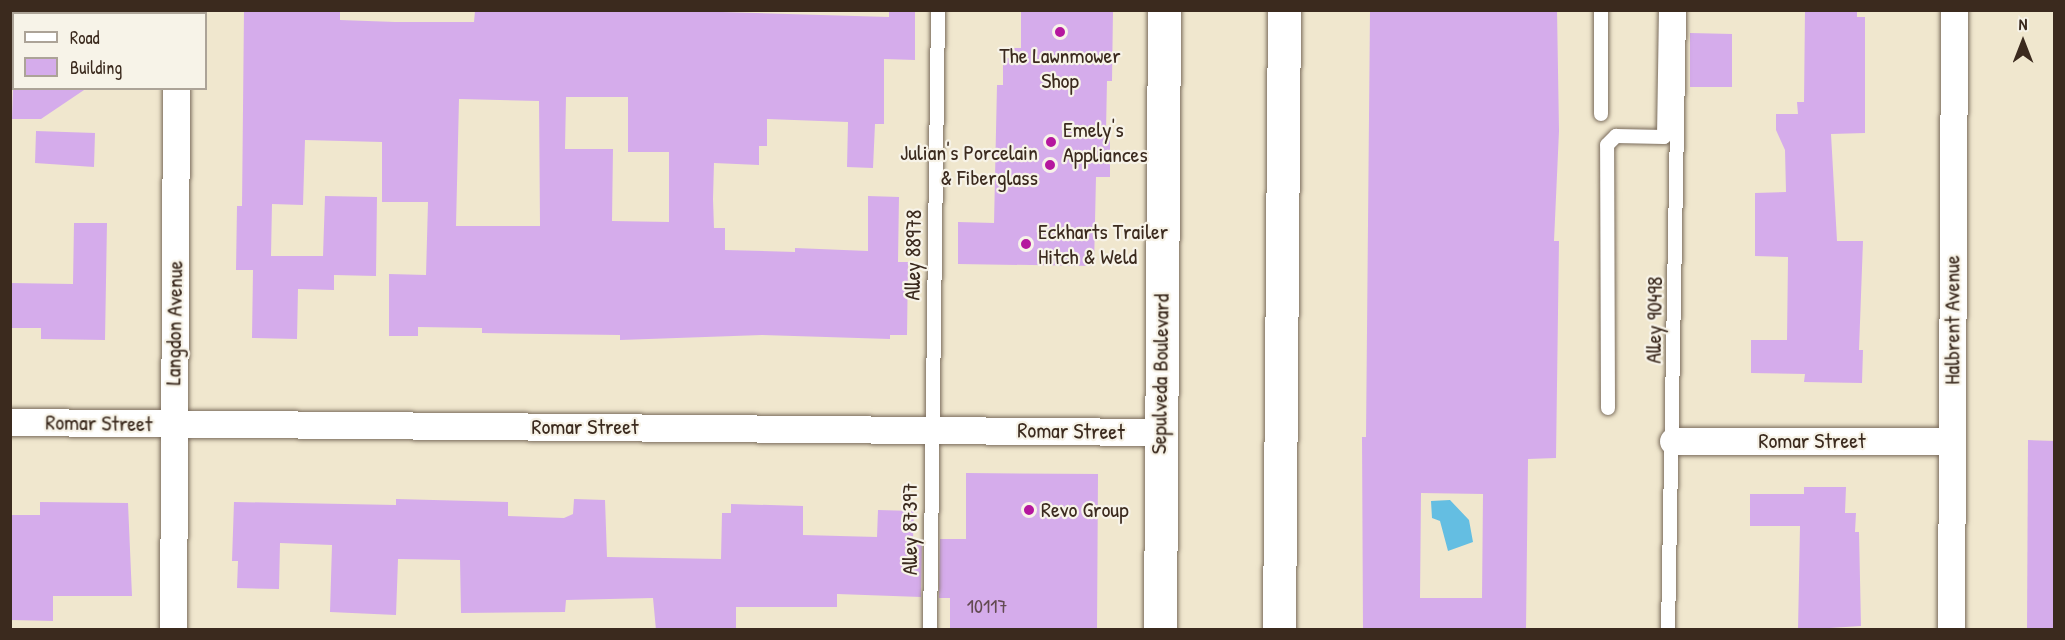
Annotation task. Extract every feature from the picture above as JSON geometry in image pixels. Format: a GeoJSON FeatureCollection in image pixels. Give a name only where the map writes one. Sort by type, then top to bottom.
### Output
{"type":"FeatureCollection","features":[{"type":"Feature","properties":{"kind":"main road","name":"Sepulveda Boulevard"},"geometry":{"type":"LineString","coordinates":[[1160,630],[1159,432],[1164,10]]}},
{"type":"Feature","properties":{"kind":"main road"},"geometry":{"type":"LineString","coordinates":[[1279,630],[1284,10]]}},
{"type":"Feature","properties":{"kind":"street","name":"Halbrent Avenue"},"geometry":{"type":"LineString","coordinates":[[1951,630],[1954,10]]}},
{"type":"Feature","properties":{"kind":"street","name":"Langdon Avenue"},"geometry":{"type":"LineString","coordinates":[[172,630],[176,90]]}},
{"type":"Feature","properties":{"kind":"street","name":"Romar Street"},"geometry":{"type":"LineString","coordinates":[[10,422],[1159,432]]}},
{"type":"Feature","properties":{"kind":"street","name":"Romar Street"},"geometry":{"type":"LineString","coordinates":[[1673,441],[1951,441]]}},
{"type":"Feature","properties":{"kind":"lane","name":"Alley 88978"},"geometry":{"type":"LineString","coordinates":[[931,429],[939,10]]}},
{"type":"Feature","properties":{"kind":"lane"},"geometry":{"type":"LineString","coordinates":[[1601,10],[1601,114]]}},
{"type":"Feature","properties":{"kind":"lane"},"geometry":{"type":"LineString","coordinates":[[1608,408],[1607,145],[1616,136],[1664,137],[1666,10]]}},
{"type":"Feature","properties":{"kind":"lane","name":"Alley 90498"},"geometry":{"type":"LineString","coordinates":[[1668,630],[1680,10]]}},
{"type":"Feature","properties":{"kind":"lane","name":"Alley 87397"},"geometry":{"type":"LineString","coordinates":[[930,630],[931,429]]}},
{"type":"Feature","properties":{"kind":"water"},"geometry":{"type":"Polygon","coordinates":[[[1450,500],[1469,520],[1473,542],[1448,551],[1440,521],[1432,518],[1431,501],[1450,500]]]}},
{"type":"Feature","properties":{"kind":"building"},"geometry":{"type":"Polygon","coordinates":[[[244,10],[340,10],[340,20],[474,22],[475,11],[655,10],[889,17],[889,10],[915,10],[915,60],[884,59],[884,124],[875,124],[873,168],[847,167],[848,122],[767,119],[767,146],[759,146],[759,165],[714,163],[713,199],[714,228],[725,228],[725,250],[795,252],[795,248],[868,251],[868,196],[899,197],[898,262],[908,262],[907,335],[890,335],[890,339],[762,335],[620,340],[620,335],[482,333],[482,328],[418,327],[418,336],[389,336],[389,274],[426,275],[428,202],[382,202],[382,142],[305,140],[303,205],[272,204],[271,256],[323,256],[325,196],[377,197],[376,276],[334,275],[334,290],[298,289],[297,339],[252,338],[253,270],[236,270],[237,206],[242,206],[244,10]],[[566,97],[565,149],[613,149],[612,221],[669,222],[669,152],[628,152],[628,97],[566,97]],[[459,99],[456,226],[540,226],[539,101],[459,99]]]}},
{"type":"Feature","properties":{"kind":"building"},"geometry":{"type":"Polygon","coordinates":[[[1021,10],[1113,10],[1112,81],[1107,81],[1106,131],[1110,131],[1110,177],[1096,177],[1094,266],[958,264],[958,222],[994,223],[997,85],[1003,85],[1003,58],[1014,58],[1014,48],[1021,48],[1021,10]]]}},
{"type":"Feature","properties":{"kind":"building"},"geometry":{"type":"Polygon","coordinates":[[[1370,10],[1557,10],[1559,131],[1554,241],[1559,241],[1556,458],[1528,459],[1526,630],[1363,630],[1362,437],[1366,437],[1370,10]],[[1421,493],[1420,598],[1482,598],[1483,494],[1421,493]]]}},
{"type":"Feature","properties":{"kind":"building"},"geometry":{"type":"Polygon","coordinates":[[[1805,10],[1857,10],[1857,17],[1865,17],[1865,133],[1831,134],[1837,241],[1863,241],[1859,350],[1863,350],[1862,383],[1804,382],[1805,374],[1751,373],[1751,340],[1787,340],[1788,257],[1755,256],[1755,193],[1786,192],[1785,150],[1776,130],[1776,114],[1798,114],[1797,102],[1804,102],[1805,10]]]}},
{"type":"Feature","properties":{"kind":"building"},"geometry":{"type":"Polygon","coordinates":[[[1690,33],[1732,34],[1732,87],[1690,87],[1690,33]]]}},
{"type":"Feature","properties":{"kind":"building"},"geometry":{"type":"Polygon","coordinates":[[[13,90],[84,90],[41,119],[12,119],[13,90]]]}},
{"type":"Feature","properties":{"kind":"building"},"geometry":{"type":"Polygon","coordinates":[[[36,131],[95,133],[94,167],[35,163],[36,131]]]}},
{"type":"Feature","properties":{"kind":"building"},"geometry":{"type":"Polygon","coordinates":[[[74,223],[107,223],[105,340],[41,339],[41,328],[10,328],[10,283],[73,284],[74,223]]]}},
{"type":"Feature","properties":{"kind":"building"},"geometry":{"type":"Polygon","coordinates":[[[2028,440],[2055,441],[2055,630],[2027,630],[2028,440]]]}},
{"type":"Feature","properties":{"kind":"building"},"geometry":{"type":"Polygon","coordinates":[[[966,473],[1098,474],[1097,630],[950,630],[950,598],[939,598],[940,539],[966,539],[966,473]]]}},
{"type":"Feature","properties":{"kind":"building"},"geometry":{"type":"Polygon","coordinates":[[[1804,487],[1846,487],[1845,513],[1856,513],[1855,532],[1859,532],[1861,626],[1798,630],[1800,526],[1750,526],[1750,494],[1804,494],[1804,487]]]}},
{"type":"Feature","properties":{"kind":"building"},"geometry":{"type":"Polygon","coordinates":[[[396,499],[508,502],[508,516],[564,518],[573,514],[574,499],[605,500],[607,557],[721,559],[722,513],[731,513],[731,504],[803,506],[803,535],[877,537],[878,510],[914,511],[913,539],[922,539],[921,597],[837,594],[837,607],[736,607],[736,630],[656,630],[653,598],[566,600],[565,612],[461,613],[460,560],[398,559],[396,615],[330,612],[332,545],[280,543],[279,589],[237,588],[238,561],[232,561],[234,502],[396,505],[396,499]]]}},
{"type":"Feature","properties":{"kind":"building"},"geometry":{"type":"Polygon","coordinates":[[[40,502],[128,503],[132,596],[53,596],[53,621],[10,620],[10,515],[40,515],[40,502]]]}},
{"type":"Feature","properties":{"kind":"place","name":"The Lawnmower Shop"},"geometry":{"type":"Point","coordinates":[1060,32]}},
{"type":"Feature","properties":{"kind":"place","name":"Emely's Appliances"},"geometry":{"type":"Point","coordinates":[1051,142]}},
{"type":"Feature","properties":{"kind":"place","name":"Julian's Porcelain & Fiberglass"},"geometry":{"type":"Point","coordinates":[1050,165]}},
{"type":"Feature","properties":{"kind":"place","name":"Eckharts Trailer Hitch & Weld"},"geometry":{"type":"Point","coordinates":[1026,244]}},
{"type":"Feature","properties":{"kind":"place","name":"Revo Group"},"geometry":{"type":"Point","coordinates":[1029,510]}}]}
